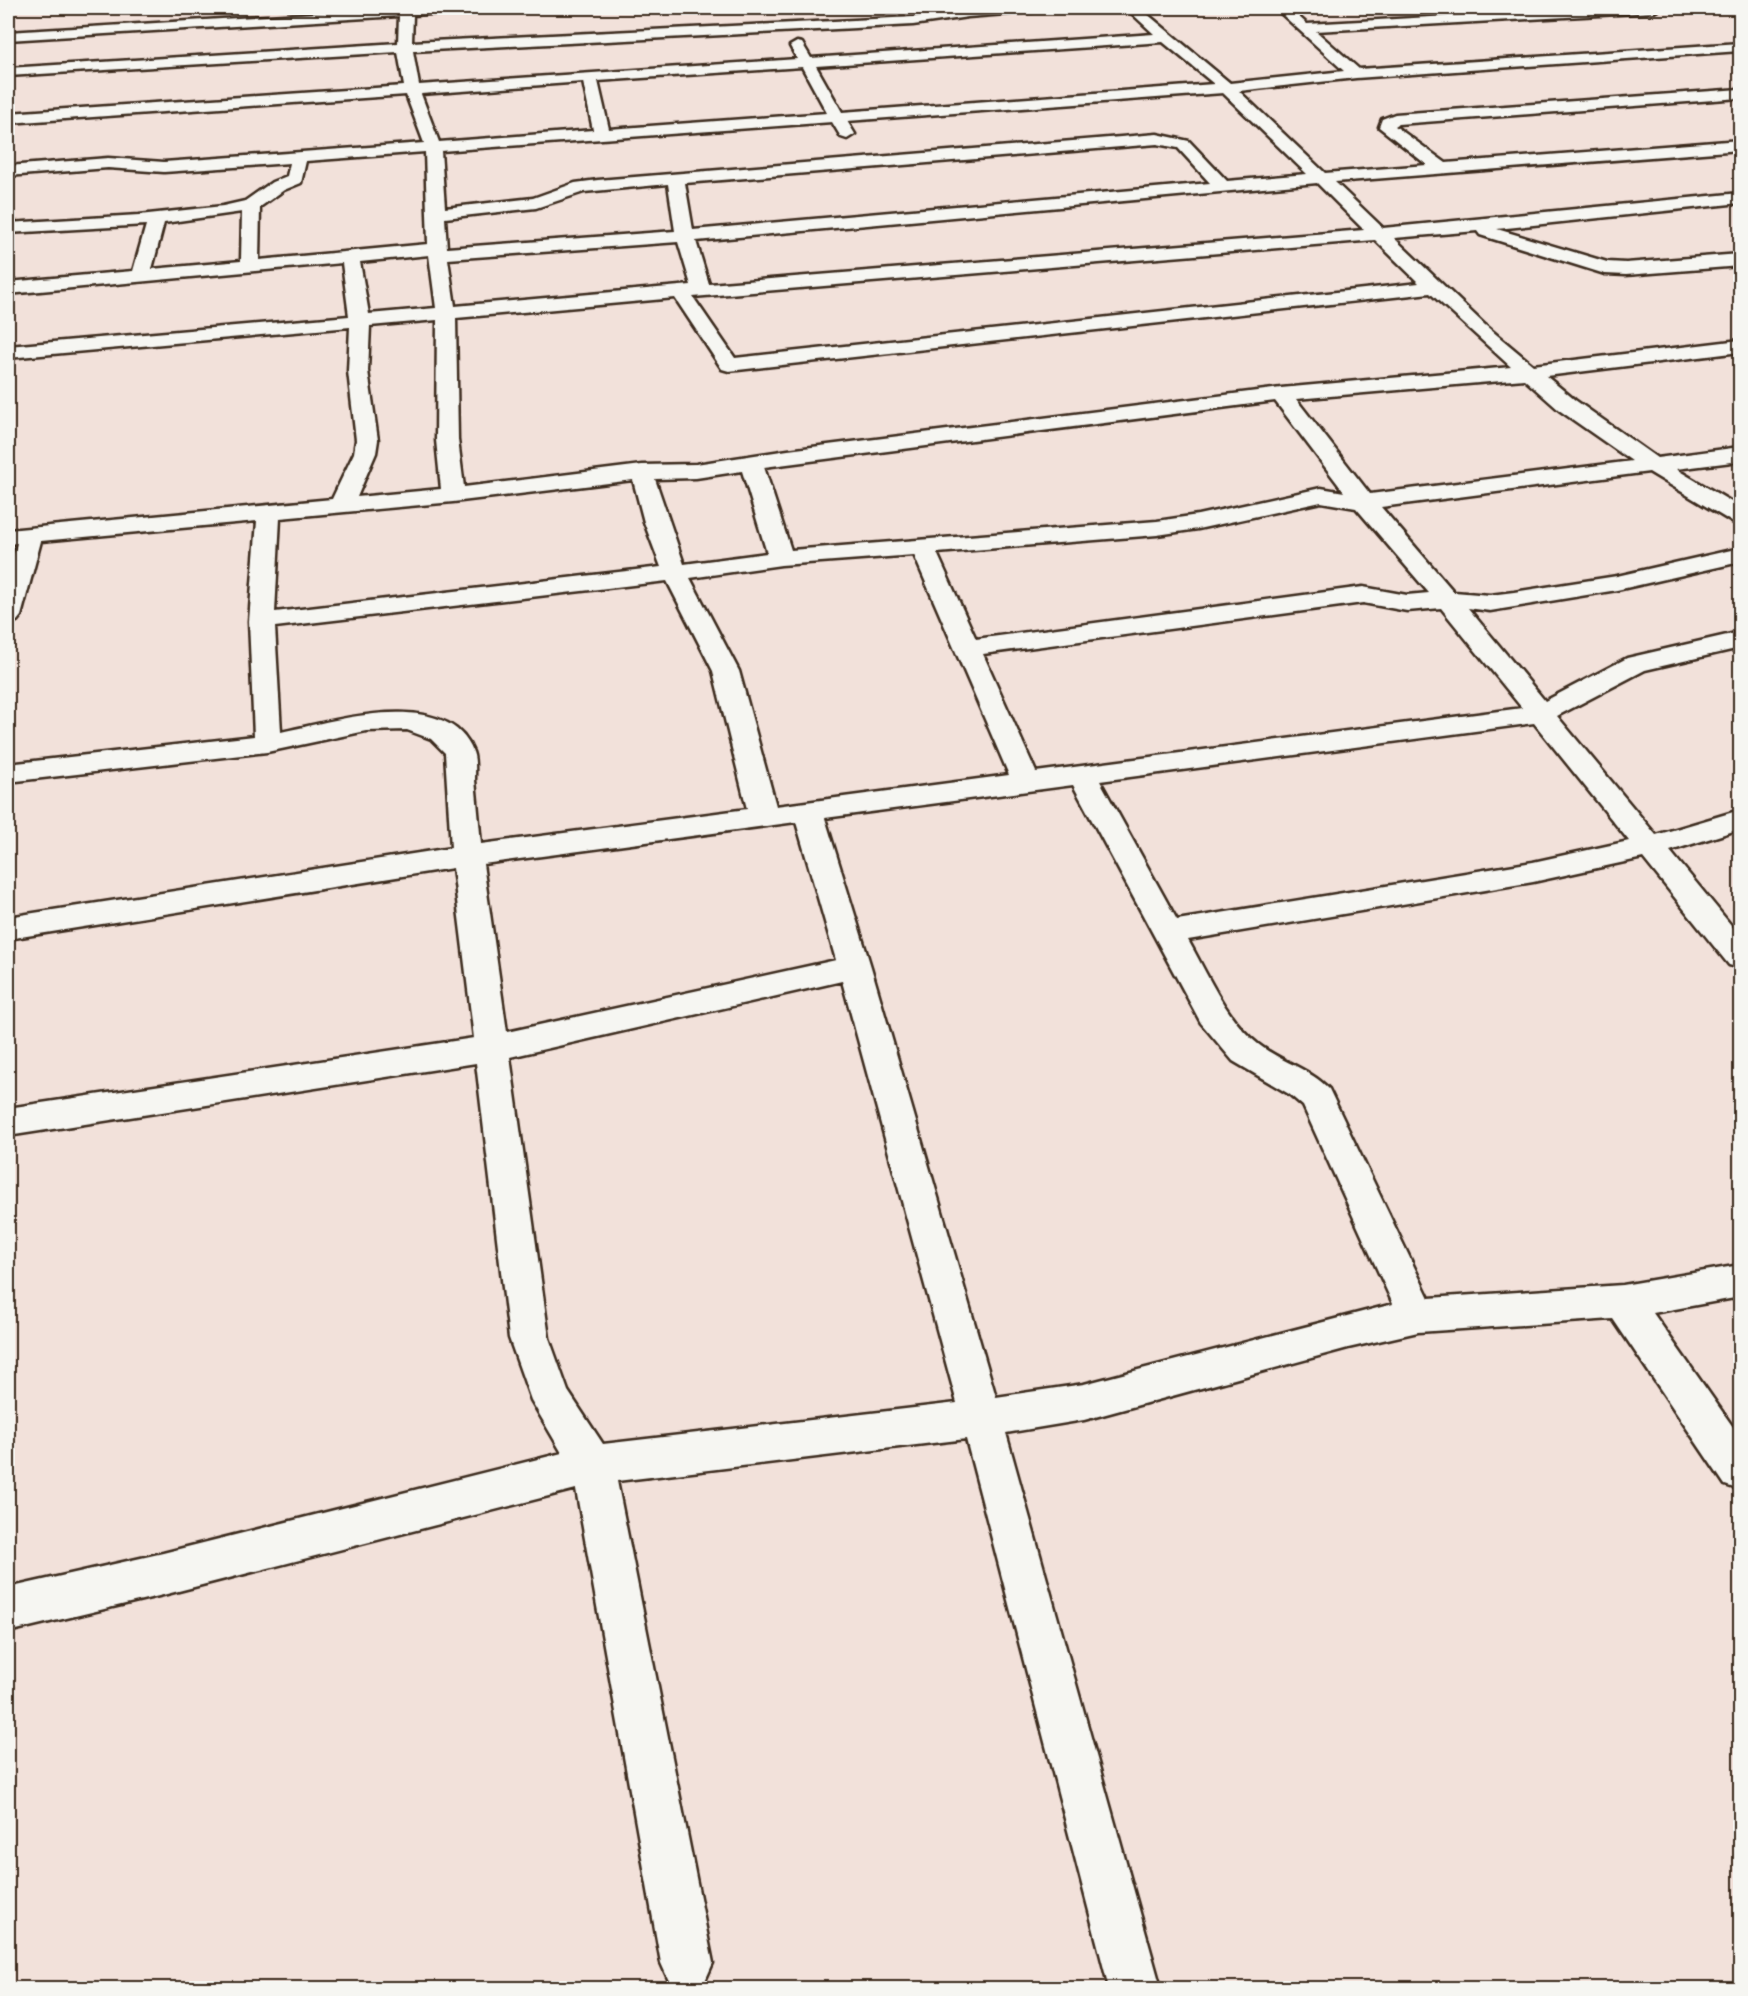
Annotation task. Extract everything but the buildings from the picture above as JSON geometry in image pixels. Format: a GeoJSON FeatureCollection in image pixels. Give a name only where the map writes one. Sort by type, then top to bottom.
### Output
{"type":"FeatureCollection","features":[{"type":"Feature","properties":{"kind":"street"},"geometry":{"type":"LineString","coordinates":[[10,40],[406,10],[465,8]]}},
{"type":"Feature","properties":{"kind":"street"},"geometry":{"type":"LineString","coordinates":[[776,8],[862,163]]}},
{"type":"Feature","properties":{"kind":"street"},"geometry":{"type":"LineString","coordinates":[[8,72],[614,34],[913,21],[968,13],[1033,8]]}},
{"type":"Feature","properties":{"kind":"street"},"geometry":{"type":"LineString","coordinates":[[1132,8],[1227,88],[1434,287],[1567,405],[1653,465],[1740,517]]}},
{"type":"Feature","properties":{"kind":"street"},"geometry":{"type":"LineString","coordinates":[[1281,8],[1356,74]]}},
{"type":"Feature","properties":{"kind":"street"},"geometry":{"type":"LineString","coordinates":[[1304,28],[1654,8]]}},
{"type":"Feature","properties":{"kind":"street"},"geometry":{"type":"LineString","coordinates":[[1605,9],[1629,23]]}},
{"type":"Feature","properties":{"kind":"street"},"geometry":{"type":"LineString","coordinates":[[406,10],[405,48],[412,90],[433,146],[438,251],[446,312],[447,440],[453,495]]}},
{"type":"Feature","properties":{"kind":"street"},"geometry":{"type":"LineString","coordinates":[[10,40],[24,17]]}},
{"type":"Feature","properties":{"kind":"street"},"geometry":{"type":"LineString","coordinates":[[614,34],[629,65]]}},
{"type":"Feature","properties":{"kind":"street"},"geometry":{"type":"LineString","coordinates":[[8,118],[590,78],[629,65],[806,63],[1168,37]]}},
{"type":"Feature","properties":{"kind":"street"},"geometry":{"type":"LineString","coordinates":[[1661,40],[1682,52]]}},
{"type":"Feature","properties":{"kind":"street"},"geometry":{"type":"LineString","coordinates":[[8,171],[108,164],[156,167],[1227,88],[1356,74],[1740,47]]}},
{"type":"Feature","properties":{"kind":"street"},"geometry":{"type":"LineString","coordinates":[[1580,58],[1600,70]]}},
{"type":"Feature","properties":{"kind":"street"},"geometry":{"type":"LineString","coordinates":[[590,78],[602,133]]}},
{"type":"Feature","properties":{"kind":"street"},"geometry":{"type":"LineString","coordinates":[[1631,88],[1652,101]]}},
{"type":"Feature","properties":{"kind":"street"},"geometry":{"type":"LineString","coordinates":[[1443,169],[1387,128],[1388,122],[1395,119],[1740,93]]}},
{"type":"Feature","properties":{"kind":"street"},"geometry":{"type":"LineString","coordinates":[[436,214],[536,203],[581,187],[1163,140],[1183,144],[1223,186]]}},
{"type":"Feature","properties":{"kind":"street"},"geometry":{"type":"LineString","coordinates":[[8,288],[350,257],[685,236],[1223,186],[1740,145]]}},
{"type":"Feature","properties":{"kind":"street"},"geometry":{"type":"LineString","coordinates":[[1709,148],[1733,162]]}},
{"type":"Feature","properties":{"kind":"street"},"geometry":{"type":"LineString","coordinates":[[8,228],[156,219],[251,205],[278,186],[295,179],[298,156]]}},
{"type":"Feature","properties":{"kind":"street"},"geometry":{"type":"LineString","coordinates":[[676,178],[685,236],[702,290]]}},
{"type":"Feature","properties":{"kind":"street"},"geometry":{"type":"LineString","coordinates":[[8,352],[446,312],[1473,226],[1740,198]]}},
{"type":"Feature","properties":{"kind":"street"},"geometry":{"type":"LineString","coordinates":[[250,266],[251,205]]}},
{"type":"Feature","properties":{"kind":"street"},"geometry":{"type":"LineString","coordinates":[[141,276],[156,219]]}},
{"type":"Feature","properties":{"kind":"street"},"geometry":{"type":"LineString","coordinates":[[1473,226],[1605,268],[1626,269],[1740,260]]}},
{"type":"Feature","properties":{"kind":"street"},"geometry":{"type":"LineString","coordinates":[[341,506],[367,447],[358,371],[360,320],[350,257]]}},
{"type":"Feature","properties":{"kind":"street"},"geometry":{"type":"LineString","coordinates":[[680,292],[729,365],[1434,287]]}},
{"type":"Feature","properties":{"kind":"street"},"geometry":{"type":"LineString","coordinates":[[8,616],[19,536],[453,495],[642,472],[696,471],[1281,394],[1529,372],[1740,346]]}},
{"type":"Feature","properties":{"kind":"street"},"geometry":{"type":"LineString","coordinates":[[1717,348],[1740,362]]}},
{"type":"Feature","properties":{"kind":"street"},"geometry":{"type":"LineString","coordinates":[[1281,394],[1364,502],[1447,599],[1649,847],[1731,929],[1740,957]]}},
{"type":"Feature","properties":{"kind":"street"},"geometry":{"type":"LineString","coordinates":[[262,621],[781,558],[1157,528],[1198,522],[1321,495],[1364,502],[1740,454]]}},
{"type":"Feature","properties":{"kind":"street"},"geometry":{"type":"LineString","coordinates":[[751,463],[781,558]]}},
{"type":"Feature","properties":{"kind":"street"},"geometry":{"type":"LineString","coordinates":[[642,472],[651,513],[689,602],[721,657],[726,671],[764,816]]}},
{"type":"Feature","properties":{"kind":"street"},"geometry":{"type":"LineString","coordinates":[[268,742],[262,621],[269,513]]}},
{"type":"Feature","properties":{"kind":"street"},"geometry":{"type":"LineString","coordinates":[[922,548],[1026,782]]}},
{"type":"Feature","properties":{"kind":"street"},"geometry":{"type":"LineString","coordinates":[[967,648],[1351,596],[1374,596],[1407,603],[1447,599],[1490,603],[1617,583],[1740,555]]}},
{"type":"Feature","properties":{"kind":"street"},"geometry":{"type":"LineString","coordinates":[[8,928],[467,856],[1540,714],[1636,664],[1740,640]]}},
{"type":"Feature","properties":{"kind":"street"},"geometry":{"type":"LineString","coordinates":[[8,773],[268,742],[376,722],[395,721],[430,726],[444,733],[454,742],[459,753],[467,856],[529,1338],[551,1400],[593,1465],[687,1963]]}},
{"type":"Feature","properties":{"kind":"street"},"geometry":{"type":"LineString","coordinates":[[1082,775],[1213,1014],[1234,1041],[1250,1056],[1306,1086],[1317,1098],[1418,1315]]}},
{"type":"Feature","properties":{"kind":"street"},"geometry":{"type":"LineString","coordinates":[[808,811],[855,967],[983,1418],[1135,1989]]}},
{"type":"Feature","properties":{"kind":"street"},"geometry":{"type":"LineString","coordinates":[[1170,932],[1533,872],[1649,847],[1740,819]]}},
{"type":"Feature","properties":{"kind":"street"},"geometry":{"type":"LineString","coordinates":[[8,1122],[492,1048],[855,967]]}},
{"type":"Feature","properties":{"kind":"street"},"geometry":{"type":"LineString","coordinates":[[8,1610],[164,1574],[593,1465],[983,1418],[1084,1402],[1337,1334],[1418,1315],[1623,1302],[1740,1281]]}},
{"type":"Feature","properties":{"kind":"street"},"geometry":{"type":"LineString","coordinates":[[1623,1302],[1740,1471]]}}]}
